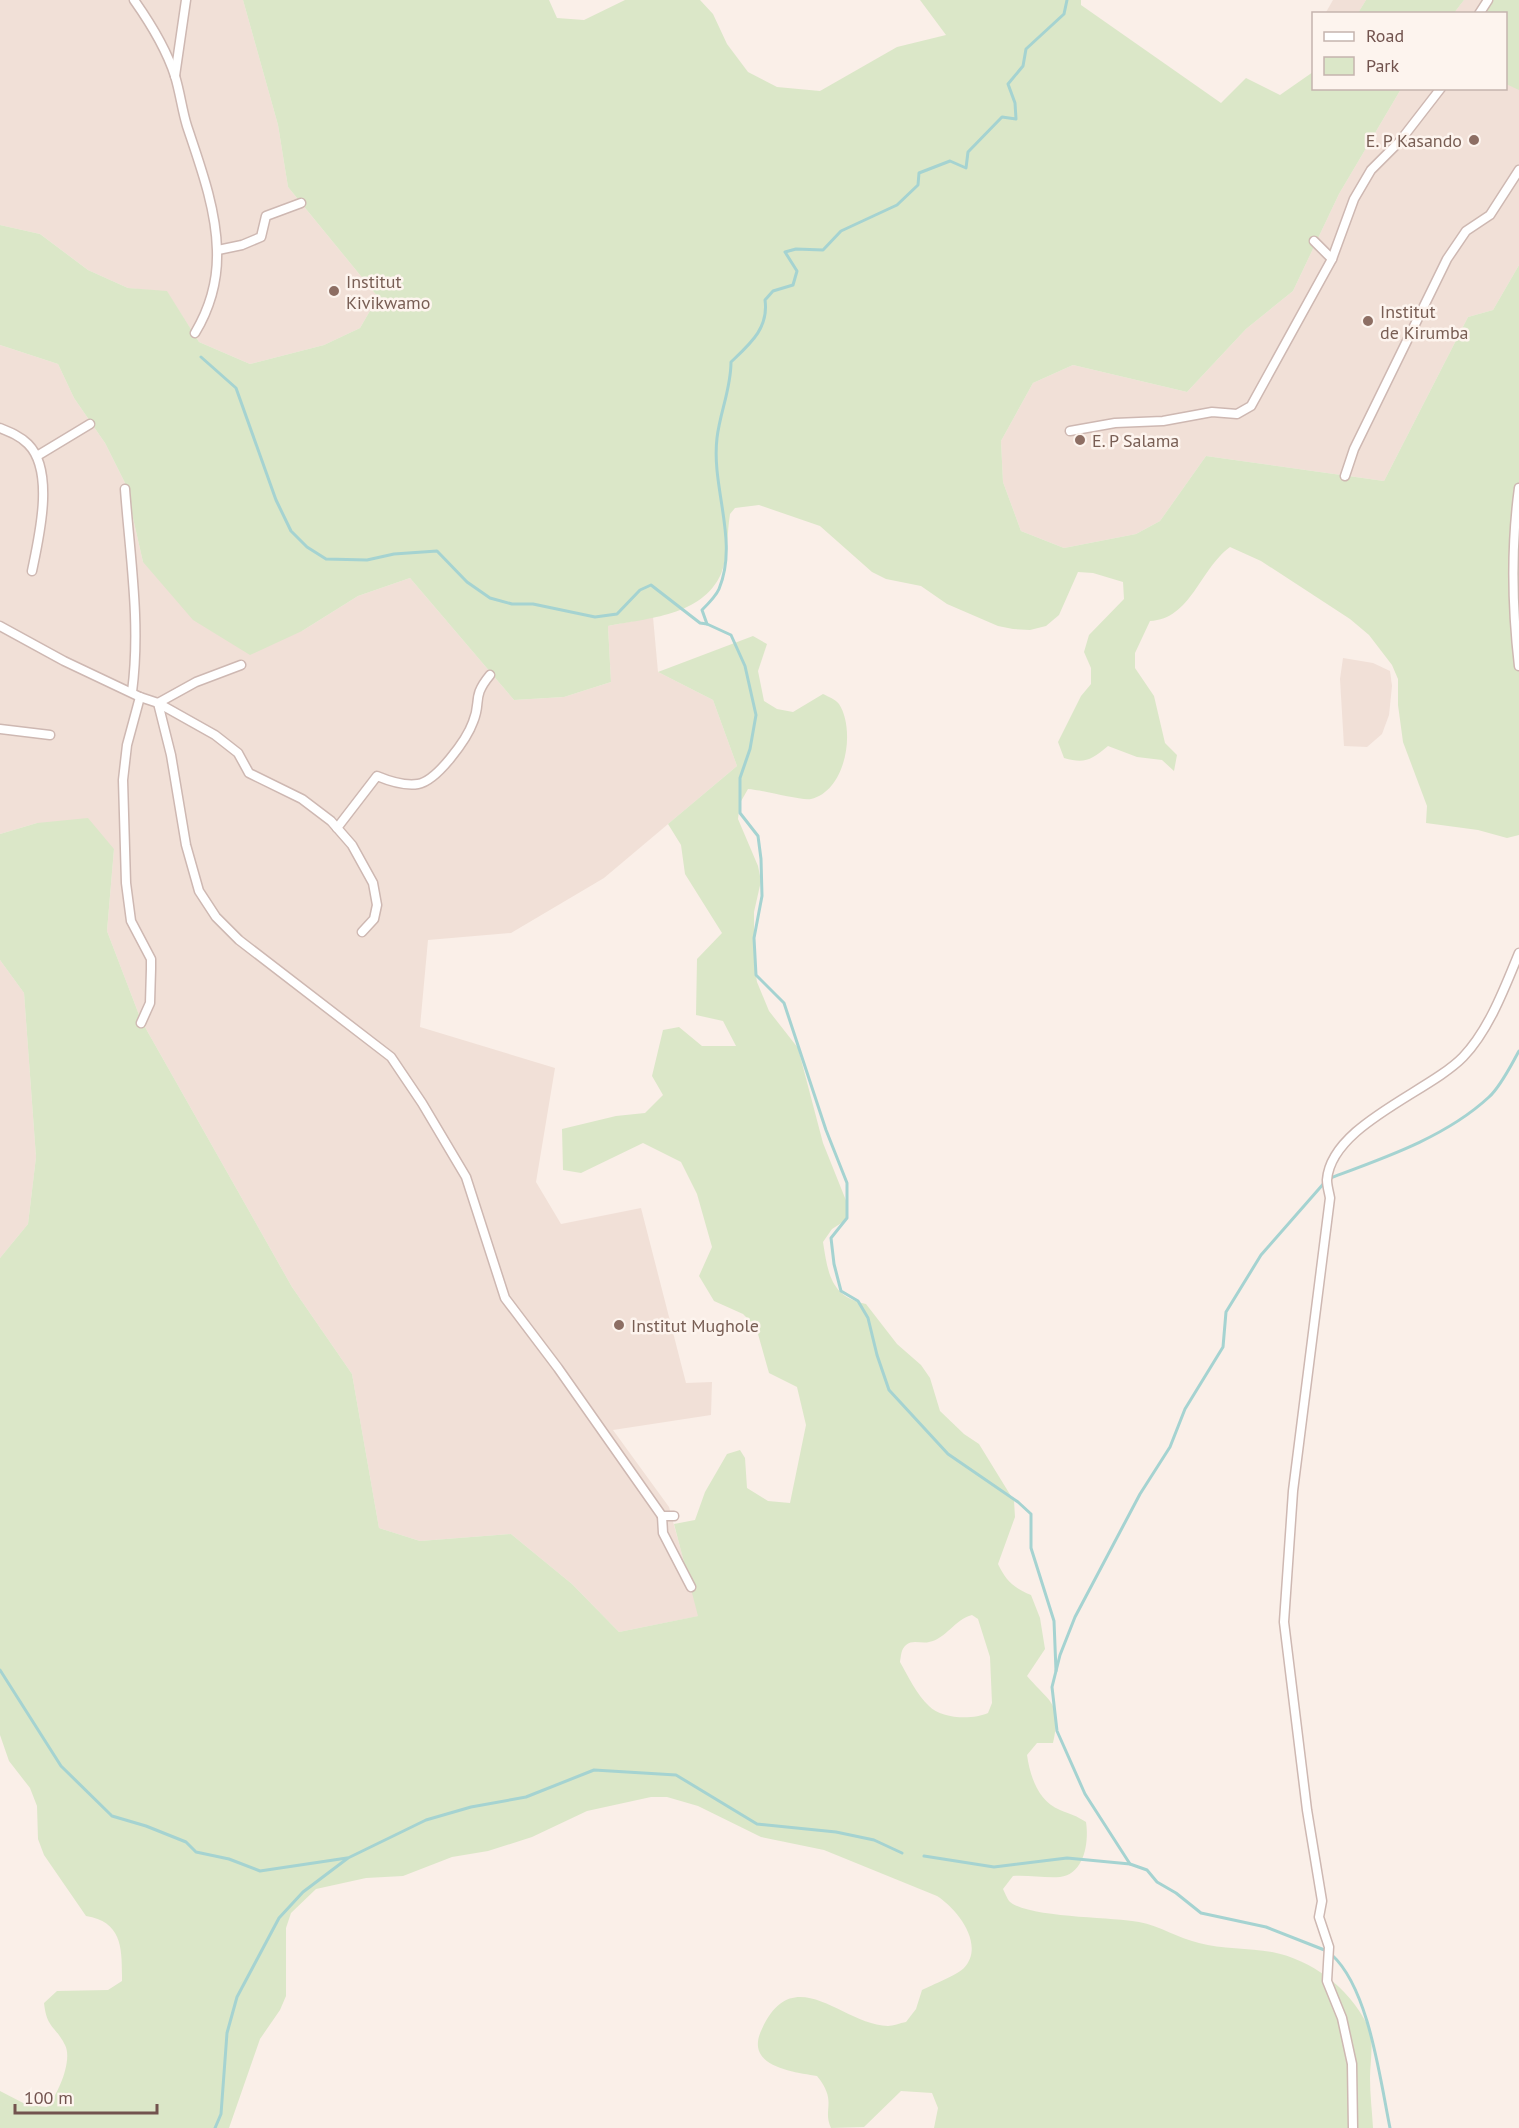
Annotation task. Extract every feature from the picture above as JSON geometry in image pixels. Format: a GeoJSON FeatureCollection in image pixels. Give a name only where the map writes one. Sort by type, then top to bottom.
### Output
{"type":"FeatureCollection","features":[{"type":"Feature","properties":{"kind":"street"},"geometry":{"type":"LineString","coordinates":[[134,0],[156,31],[175,76],[186,121],[206,181],[218,250],[208,311],[195,333]]}},
{"type":"Feature","properties":{"kind":"street"},"geometry":{"type":"LineString","coordinates":[[175,76],[186,0]]}},
{"type":"Feature","properties":{"kind":"street"},"geometry":{"type":"LineString","coordinates":[[1070,431],[1115,423],[1163,421],[1212,412],[1237,414],[1251,406],[1332,259],[1354,199],[1371,170],[1400,141],[1439,90]]}},
{"type":"Feature","properties":{"kind":"street"},"geometry":{"type":"LineString","coordinates":[[1345,476],[1354,449],[1446,259],[1466,231],[1490,215],[1519,170]]}},
{"type":"Feature","properties":{"kind":"street"},"geometry":{"type":"LineString","coordinates":[[218,250],[242,245],[261,237],[266,216],[302,203]]}},
{"type":"Feature","properties":{"kind":"street"},"geometry":{"type":"LineString","coordinates":[[1314,241],[1332,259]]}},
{"type":"Feature","properties":{"kind":"street"},"geometry":{"type":"LineString","coordinates":[[37,456],[90,424]]}},
{"type":"Feature","properties":{"kind":"street"},"geometry":{"type":"LineString","coordinates":[[0,428],[17,435],[37,456],[42,476],[42,502],[32,571]]}},
{"type":"Feature","properties":{"kind":"street"},"geometry":{"type":"LineString","coordinates":[[1519,488],[1513,533],[1514,626],[1519,666]]}},
{"type":"Feature","properties":{"kind":"street"},"geometry":{"type":"LineString","coordinates":[[125,489],[136,610],[137,658],[136,695],[123,780],[126,883],[131,921],[151,958],[152,969],[150,1003],[141,1023]]}},
{"type":"Feature","properties":{"kind":"street"},"geometry":{"type":"LineString","coordinates":[[0,637],[2,627],[64,661],[136,695],[158,702],[215,735],[238,753],[249,773],[302,800],[337,828],[352,845],[372,883],[377,905],[375,919],[362,932]]}},
{"type":"Feature","properties":{"kind":"street"},"geometry":{"type":"LineString","coordinates":[[158,702],[196,682],[241,665]]}},
{"type":"Feature","properties":{"kind":"street"},"geometry":{"type":"LineString","coordinates":[[337,828],[377,776],[393,782],[418,784],[429,779],[466,737],[475,719],[478,689],[490,675]]}},
{"type":"Feature","properties":{"kind":"street"},"geometry":{"type":"LineString","coordinates":[[158,702],[171,755],[186,845],[199,891],[216,917],[239,940],[391,1057],[422,1103],[466,1177],[505,1298],[558,1368],[662,1516],[663,1533],[691,1587]]}},
{"type":"Feature","properties":{"kind":"street"},"geometry":{"type":"LineString","coordinates":[[0,729],[50,735]]}},
{"type":"Feature","properties":{"kind":"street"},"geometry":{"type":"LineString","coordinates":[[1353,2128],[1352,2064],[1342,2018],[1327,1981],[1328,1951],[1319,1917],[1322,1901],[1307,1810],[1284,1622],[1293,1491],[1329,1209],[1327,1179],[1334,1159],[1364,1125],[1462,1058],[1494,1009],[1519,953]]}},
{"type":"Feature","properties":{"kind":"street"},"geometry":{"type":"LineString","coordinates":[[662,1516],[674,1516]]}},
{"type":"Feature","properties":{"kind":"shaded area"},"geometry":{"type":"Polygon","coordinates":[[[0,0],[243,0],[278,125],[288,187],[378,297],[360,328],[324,345],[250,364],[199,342],[167,292],[128,288],[88,270],[40,234],[0,225],[0,0]]]}},
{"type":"Feature","properties":{"kind":"shaded area"},"geometry":{"type":"Polygon","coordinates":[[[1333,0],[1366,0],[1359,12],[1326,12],[1333,0]]]}},
{"type":"Feature","properties":{"kind":"shaded area"},"geometry":{"type":"Polygon","coordinates":[[[1464,0],[1519,0],[1519,265],[1493,310],[1468,317],[1384,481],[1206,456],[1160,521],[1136,534],[1064,548],[1021,531],[1003,482],[1001,441],[1033,383],[1073,365],[1187,392],[1246,329],[1293,291],[1339,194],[1400,90],[1507,90],[1507,12],[1455,12],[1464,0]]]}},
{"type":"Feature","properties":{"kind":"shaded area"},"geometry":{"type":"Polygon","coordinates":[[[0,345],[58,364],[74,398],[105,443],[125,483],[143,562],[302,631],[358,596],[410,578],[514,700],[564,697],[611,682],[608,626],[653,617],[658,672],[713,700],[737,766],[604,878],[511,933],[428,940],[420,1027],[555,1068],[536,1182],[561,1224],[641,1208],[686,1383],[712,1382],[711,1415],[613,1430],[669,1507],[699,1616],[619,1632],[572,1584],[511,1534],[420,1541],[379,1528],[352,1374],[292,1287],[141,1020],[107,931],[114,849],[37,823],[0,834],[0,345]]]}},
{"type":"Feature","properties":{"kind":"shaded area"},"geometry":{"type":"Polygon","coordinates":[[[1343,658],[1373,663],[1390,671],[1392,686],[1389,715],[1382,734],[1367,747],[1344,746],[1340,679],[1343,658]]]}},
{"type":"Feature","properties":{"kind":"shaded area"},"geometry":{"type":"Polygon","coordinates":[[[0,960],[24,993],[36,1157],[28,1224],[0,1258],[0,960]]]}},
{"type":"Feature","properties":{"kind":"green space"},"geometry":{"type":"Polygon","coordinates":[[[243,0],[549,0],[557,18],[584,20],[625,0],[700,0],[713,14],[727,44],[748,72],[777,87],[820,91],[897,47],[946,35],[920,0],[1081,0],[1081,5],[1221,103],[1246,78],[1280,95],[1312,73],[1312,90],[1400,90],[1339,194],[1293,291],[1246,329],[1187,392],[1073,365],[1033,383],[1001,441],[1003,482],[1021,531],[1064,548],[1136,534],[1160,521],[1206,456],[1384,481],[1468,317],[1493,310],[1519,265],[1519,835],[1507,838],[1478,830],[1426,823],[1427,806],[1403,742],[1398,705],[1398,679],[1392,665],[1369,635],[1350,619],[1261,561],[1230,547],[1210,568],[1185,603],[1164,618],[1150,621],[1135,653],[1135,668],[1154,696],[1165,743],[1177,755],[1174,771],[1162,760],[1137,757],[1108,746],[1087,760],[1077,761],[1064,758],[1058,742],[1081,696],[1091,684],[1091,668],[1084,652],[1089,635],[1124,599],[1123,582],[1093,573],[1078,572],[1059,615],[1046,626],[1030,630],[998,626],[947,604],[921,586],[886,579],[872,572],[820,526],[759,505],[735,508],[730,514],[721,574],[701,599],[672,613],[608,626],[611,682],[564,697],[514,700],[410,578],[358,596],[302,631],[250,655],[193,620],[143,562],[125,483],[105,443],[74,398],[58,364],[0,345],[0,225],[40,234],[88,270],[128,288],[167,291],[199,342],[250,364],[324,345],[360,328],[378,297],[288,187],[278,125],[243,0]]]}},
{"type":"Feature","properties":{"kind":"green space"},"geometry":{"type":"Polygon","coordinates":[[[1366,0],[1464,0],[1455,12],[1359,12],[1366,0]]]}},
{"type":"Feature","properties":{"kind":"green space"},"geometry":{"type":"Polygon","coordinates":[[[1485,0],[1519,0],[1519,90],[1507,84],[1507,12],[1479,12],[1485,0]]]}},
{"type":"Feature","properties":{"kind":"green space"},"geometry":{"type":"Polygon","coordinates":[[[753,636],[767,644],[758,671],[764,701],[777,709],[793,712],[823,694],[839,704],[844,715],[847,743],[844,758],[833,784],[823,794],[806,799],[748,789],[740,803],[738,819],[758,866],[761,881],[754,912],[754,962],[757,982],[769,1011],[798,1048],[823,1143],[847,1203],[846,1220],[832,1229],[823,1242],[833,1282],[845,1296],[866,1304],[897,1344],[921,1365],[930,1378],[940,1411],[964,1434],[979,1444],[1014,1501],[1015,1517],[998,1564],[1011,1583],[1031,1595],[1040,1618],[1045,1649],[1027,1676],[1048,1698],[1055,1711],[1056,1719],[1053,1743],[1037,1743],[1027,1755],[1028,1763],[1036,1787],[1046,1801],[1086,1822],[1087,1838],[1084,1856],[1075,1870],[1068,1875],[1060,1877],[1013,1876],[1003,1889],[1009,1901],[1018,1907],[1033,1911],[1139,1922],[1199,1943],[1287,1956],[1315,1969],[1350,1998],[1367,2024],[1371,2043],[1370,2084],[1373,2128],[934,2128],[938,2108],[932,2093],[901,2091],[864,2127],[831,2128],[827,2092],[817,2076],[774,2066],[760,2053],[758,2043],[761,2031],[774,2010],[788,1999],[803,1997],[819,2001],[871,2023],[888,2026],[906,2022],[916,2009],[922,1990],[961,1971],[970,1959],[972,1948],[966,1928],[952,1909],[937,1896],[824,1850],[761,1837],[698,1806],[667,1797],[651,1797],[587,1811],[532,1837],[488,1851],[452,1857],[403,1876],[366,1878],[316,1889],[291,1913],[286,1928],[286,1996],[280,2010],[260,2039],[229,2128],[0,2128],[0,2091],[27,2105],[47,2107],[56,2094],[63,2077],[67,2051],[47,2018],[44,2003],[57,1991],[108,1990],[122,1981],[122,1958],[114,1931],[98,1919],[86,1916],[44,1855],[38,1839],[37,1806],[30,1788],[9,1761],[0,1735],[0,1258],[28,1224],[36,1157],[24,993],[0,960],[0,834],[37,823],[88,818],[114,849],[107,931],[141,1020],[292,1287],[352,1374],[379,1528],[420,1541],[511,1534],[572,1584],[619,1632],[698,1616],[674,1524],[695,1520],[705,1492],[727,1454],[740,1450],[745,1458],[747,1488],[768,1501],[790,1503],[806,1425],[797,1387],[769,1373],[756,1327],[743,1314],[714,1301],[699,1276],[712,1247],[697,1194],[681,1162],[643,1143],[581,1173],[563,1170],[562,1129],[616,1116],[645,1113],[663,1095],[652,1076],[663,1030],[679,1027],[702,1046],[736,1046],[723,1021],[696,1015],[697,959],[722,933],[685,874],[681,845],[668,824],[737,766],[713,700],[658,672],[753,636]],[[972,1615],[966,1617],[935,1640],[911,1642],[902,1651],[900,1662],[913,1685],[929,1706],[941,1714],[974,1717],[988,1713],[992,1703],[990,1657],[978,1619],[972,1615]]]}},
{"type":"Feature","properties":{"kind":"waterway"},"geometry":{"type":"LineString","coordinates":[[1056,1671],[1054,1621],[1031,1548],[1031,1514],[1018,1502],[948,1454],[889,1390],[868,1318],[858,1301],[841,1291],[834,1264],[831,1238],[847,1218],[847,1183],[826,1130],[784,1003],[756,975],[754,938],[762,896],[761,859],[758,836],[740,813],[740,778],[750,749],[756,715],[745,666],[731,635],[707,624],[702,610],[718,592],[724,571],[726,533],[716,457],[718,428],[729,382],[731,362],[757,335],[764,319],[765,300],[773,291],[793,285],[797,271],[785,252],[796,249],[823,250],[841,231],[897,205],[918,185],[919,173],[950,161],[966,168],[968,152],[1002,117],[1016,119],[1015,103],[1008,84],[1023,66],[1026,49],[1064,14],[1067,0]]}},
{"type":"Feature","properties":{"kind":"waterway"},"geometry":{"type":"LineString","coordinates":[[201,357],[236,388],[276,500],[291,531],[307,547],[326,559],[367,560],[394,554],[437,551],[467,582],[490,598],[512,604],[533,604],[595,617],[617,614],[640,590],[651,585],[700,623],[707,624]]}},
{"type":"Feature","properties":{"kind":"waterway"},"geometry":{"type":"LineString","coordinates":[[1330,1178],[1414,1145],[1454,1124],[1489,1097],[1506,1075],[1519,1051]]}},
{"type":"Feature","properties":{"kind":"waterway"},"geometry":{"type":"LineString","coordinates":[[1130,1864],[1085,1794],[1057,1731],[1052,1687],[1060,1655],[1075,1617],[1140,1494],[1170,1447],[1185,1409],[1223,1347],[1226,1312],[1261,1255],[1325,1182]]}},
{"type":"Feature","properties":{"kind":"waterway"},"geometry":{"type":"LineString","coordinates":[[0,1670],[61,1766],[112,1816],[146,1826],[186,1842],[196,1852],[229,1859],[260,1871],[347,1858]]}},
{"type":"Feature","properties":{"kind":"waterway"},"geometry":{"type":"LineString","coordinates":[[215,2128],[221,2114],[227,2033],[237,1997],[279,1918],[303,1892],[348,1858],[426,1820],[471,1807],[526,1797],[594,1770],[676,1775],[757,1824],[836,1832],[874,1840],[902,1853]]}},
{"type":"Feature","properties":{"kind":"waterway"},"geometry":{"type":"LineString","coordinates":[[924,1856],[994,1867],[1067,1858],[1130,1864],[1147,1870],[1157,1882],[1176,1893],[1201,1913],[1266,1927],[1327,1951]]}},
{"type":"Feature","properties":{"kind":"waterway"},"geometry":{"type":"LineString","coordinates":[[1332,1955],[1345,1970],[1364,2012],[1377,2061],[1390,2128]]}},
{"type":"Feature","properties":{"kind":"place","name":"E. P Kasando"},"geometry":{"type":"Point","coordinates":[1474,140]}},
{"type":"Feature","properties":{"kind":"place","name":"Institut Kivikwamo"},"geometry":{"type":"Point","coordinates":[334,291]}},
{"type":"Feature","properties":{"kind":"place","name":"Institut de Kirumba"},"geometry":{"type":"Point","coordinates":[1368,321]}},
{"type":"Feature","properties":{"kind":"place","name":"E. P Salama"},"geometry":{"type":"Point","coordinates":[1080,440]}},
{"type":"Feature","properties":{"kind":"place","name":"Institut Mughole"},"geometry":{"type":"Point","coordinates":[619,1325]}}]}
